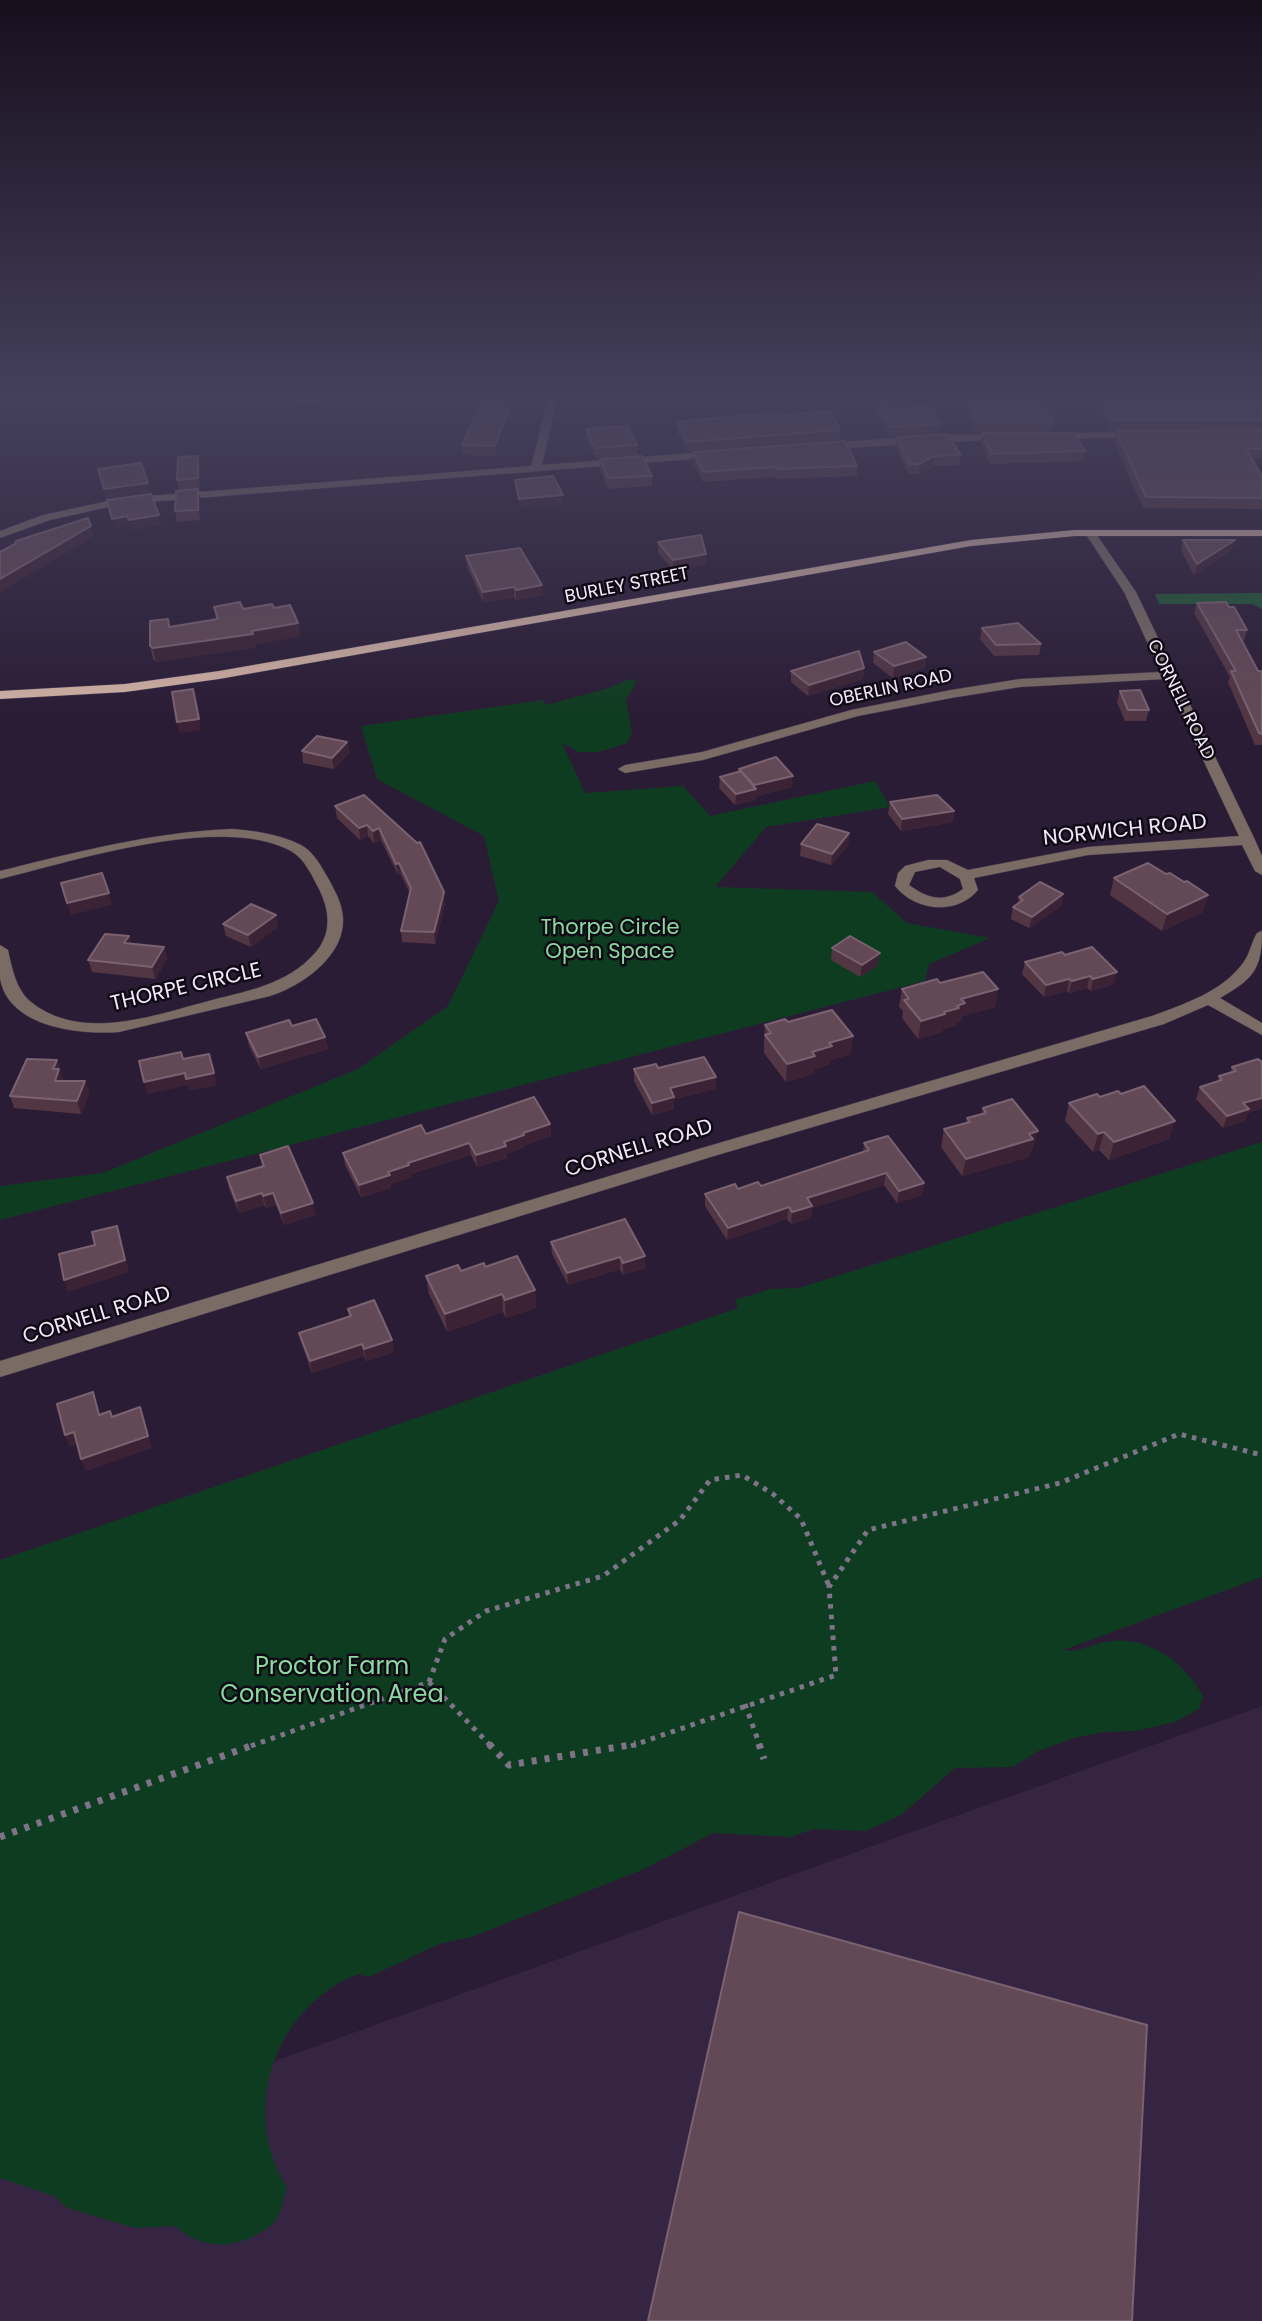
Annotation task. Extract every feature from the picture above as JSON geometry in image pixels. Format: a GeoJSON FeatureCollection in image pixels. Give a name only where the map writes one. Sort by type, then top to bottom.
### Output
{"type":"FeatureCollection","features":[{"type":"Feature","properties":{"kind":"main road","name":"BURLEY STREET"},"geometry":{"type":"LineString","coordinates":[[0,695],[125,688],[219,676],[971,543],[1090,533],[1262,533]]}},
{"type":"Feature","properties":{"kind":"street"},"geometry":{"type":"LineString","coordinates":[[0,534],[47,517],[107,503]]}},
{"type":"Feature","properties":{"kind":"street","name":"CORNELL ROAD"},"geometry":{"type":"LineString","coordinates":[[1090,533],[1130,592],[1262,872]]}},
{"type":"Feature","properties":{"kind":"street","name":"OBERLIN ROAD"},"geometry":{"type":"LineString","coordinates":[[625,769],[703,756],[845,716],[951,694],[1020,683],[1169,675]]}},
{"type":"Feature","properties":{"kind":"street","name":"THORPE CIRCLE"},"geometry":{"type":"LineString","coordinates":[[0,874],[190,834],[252,833],[279,839],[298,849],[313,865],[329,894],[338,923],[331,943],[318,959],[275,989],[139,1024],[105,1028],[51,1020],[27,1008],[15,995],[0,950]]}},
{"type":"Feature","properties":{"kind":"street","name":"NORWICH ROAD"},"geometry":{"type":"LineString","coordinates":[[967,875],[1088,851],[1248,840]]}},
{"type":"Feature","properties":{"kind":"street","name":"CORNELL ROAD"},"geometry":{"type":"LineString","coordinates":[[0,1369],[708,1152],[1158,1020],[1208,998],[1237,979],[1255,958],[1262,936]]}},
{"type":"Feature","properties":{"kind":"street"},"geometry":{"type":"LineString","coordinates":[[1208,998],[1262,1031]]}},
{"type":"Feature","properties":{"kind":"path"},"geometry":{"type":"LineString","coordinates":[[829,1587],[868,1530],[1060,1483],[1179,1434],[1262,1455]]}},
{"type":"Feature","properties":{"kind":"path"},"geometry":{"type":"LineString","coordinates":[[0,1837],[429,1682],[445,1639],[486,1611],[603,1576],[680,1520],[710,1480],[742,1475],[773,1494],[801,1519],[829,1587],[836,1675],[745,1704],[632,1746],[509,1765],[429,1682]]}},
{"type":"Feature","properties":{"kind":"path"},"geometry":{"type":"LineString","coordinates":[[745,1704],[764,1759]]}},
{"type":"Feature","properties":{"kind":"shaded area"},"geometry":{"type":"Polygon","coordinates":[[[1262,1706],[1262,2321],[0,2321],[0,2160],[1262,1706]]]}},
{"type":"Feature","properties":{"kind":"green space"},"geometry":{"type":"Polygon","coordinates":[[[1262,593],[1262,609],[1252,604],[1159,604],[1155,594],[1262,593]]]}},
{"type":"Feature","properties":{"kind":"green space","name":"Thorpe Circle Open Space"},"geometry":{"type":"Polygon","coordinates":[[[629,679],[637,681],[626,700],[632,733],[627,743],[599,752],[579,752],[562,743],[585,793],[683,786],[710,816],[875,781],[890,807],[766,827],[715,887],[872,892],[907,923],[990,938],[929,964],[925,981],[0,1220],[0,1186],[103,1173],[358,1069],[448,1006],[499,901],[484,836],[377,779],[361,726],[543,700],[546,705],[609,688],[629,679]]]}},
{"type":"Feature","properties":{"kind":"green space","name":"Proctor Farm Conservation Area"},"geometry":{"type":"Polygon","coordinates":[[[1262,1142],[1262,1577],[1063,1650],[1120,1641],[1149,1646],[1163,1653],[1186,1672],[1203,1697],[1199,1709],[1175,1722],[1136,1731],[1104,1732],[1077,1737],[1038,1751],[1013,1767],[955,1768],[901,1815],[866,1831],[814,1829],[790,1837],[713,1833],[642,1870],[471,1937],[439,1944],[369,1977],[358,1974],[329,1990],[305,2011],[286,2036],[273,2064],[266,2095],[266,2126],[273,2157],[287,2187],[276,2220],[250,2238],[216,2244],[195,2239],[175,2226],[135,2228],[67,2208],[54,2196],[0,2178],[0,1560],[738,1308],[735,1300],[771,1289],[799,1288],[1262,1142]]]}},
{"type":"Feature","properties":{"kind":"building"},"geometry":{"type":"Polygon","coordinates":[[[108,503],[155,503],[159,515],[129,520],[127,516],[112,519],[108,503]]]}},
{"type":"Feature","properties":{"kind":"building"},"geometry":{"type":"Polygon","coordinates":[[[175,503],[198,503],[198,510],[175,511],[175,503]]]}},
{"type":"Feature","properties":{"kind":"building"},"geometry":{"type":"Polygon","coordinates":[[[88,518],[91,526],[0,579],[0,552],[16,541],[88,518]]]}},
{"type":"Feature","properties":{"kind":"building"},"geometry":{"type":"Polygon","coordinates":[[[701,535],[706,554],[673,560],[658,542],[701,535]]]}},
{"type":"Feature","properties":{"kind":"building"},"geometry":{"type":"Polygon","coordinates":[[[1183,540],[1235,540],[1197,564],[1183,540]]]}},
{"type":"Feature","properties":{"kind":"building"},"geometry":{"type":"Polygon","coordinates":[[[520,548],[542,585],[483,592],[466,556],[520,548]]]}},
{"type":"Feature","properties":{"kind":"building"},"geometry":{"type":"Polygon","coordinates":[[[240,602],[243,609],[272,604],[274,608],[290,605],[298,623],[252,631],[253,634],[153,648],[150,646],[150,621],[168,619],[169,627],[218,619],[214,607],[240,602]]]}},
{"type":"Feature","properties":{"kind":"building"},"geometry":{"type":"Polygon","coordinates":[[[1226,602],[1229,607],[1234,607],[1247,630],[1236,630],[1258,671],[1262,671],[1262,734],[1259,733],[1231,671],[1236,671],[1197,603],[1226,602]]]}},
{"type":"Feature","properties":{"kind":"building"},"geometry":{"type":"Polygon","coordinates":[[[1018,623],[1041,644],[996,645],[982,628],[1018,623]]]}},
{"type":"Feature","properties":{"kind":"building"},"geometry":{"type":"Polygon","coordinates":[[[906,642],[926,657],[894,666],[874,652],[906,642]]]}},
{"type":"Feature","properties":{"kind":"building"},"geometry":{"type":"Polygon","coordinates":[[[859,651],[864,668],[809,685],[791,671],[859,651]]]}},
{"type":"Feature","properties":{"kind":"building"},"geometry":{"type":"Polygon","coordinates":[[[193,689],[199,719],[177,722],[172,692],[193,689]]]}},
{"type":"Feature","properties":{"kind":"building"},"geometry":{"type":"Polygon","coordinates":[[[1140,690],[1149,710],[1128,710],[1120,691],[1140,690]]]}},
{"type":"Feature","properties":{"kind":"building"},"geometry":{"type":"Polygon","coordinates":[[[317,736],[347,742],[332,758],[302,751],[317,736]]]}},
{"type":"Feature","properties":{"kind":"building"},"geometry":{"type":"Polygon","coordinates":[[[776,757],[793,776],[754,785],[739,769],[776,757]]]}},
{"type":"Feature","properties":{"kind":"building"},"geometry":{"type":"Polygon","coordinates":[[[741,771],[756,789],[736,794],[720,777],[741,771]]]}},
{"type":"Feature","properties":{"kind":"building"},"geometry":{"type":"Polygon","coordinates":[[[364,795],[417,843],[420,842],[444,892],[434,932],[401,931],[411,888],[399,863],[396,864],[379,828],[373,831],[367,825],[359,828],[335,806],[364,795]]]}},
{"type":"Feature","properties":{"kind":"building"},"geometry":{"type":"Polygon","coordinates":[[[937,795],[954,811],[902,819],[890,802],[937,795]]]}},
{"type":"Feature","properties":{"kind":"building"},"geometry":{"type":"Polygon","coordinates":[[[817,824],[849,833],[832,854],[801,844],[817,824]]]}},
{"type":"Feature","properties":{"kind":"building"},"geometry":{"type":"Polygon","coordinates":[[[1148,863],[1166,874],[1170,873],[1184,882],[1187,881],[1208,895],[1167,914],[1114,878],[1148,863]]]}},
{"type":"Feature","properties":{"kind":"building"},"geometry":{"type":"Polygon","coordinates":[[[102,873],[109,893],[67,903],[61,883],[102,873]]]}},
{"type":"Feature","properties":{"kind":"building"},"geometry":{"type":"Polygon","coordinates":[[[1040,882],[1063,894],[1032,917],[1013,907],[1023,900],[1019,897],[1040,882]]]}},
{"type":"Feature","properties":{"kind":"building"},"geometry":{"type":"Polygon","coordinates":[[[251,904],[276,915],[248,935],[223,924],[251,904]]]}},
{"type":"Feature","properties":{"kind":"building"},"geometry":{"type":"Polygon","coordinates":[[[105,934],[129,936],[124,943],[164,947],[152,967],[88,960],[105,934]]]}},
{"type":"Feature","properties":{"kind":"building"},"geometry":{"type":"Polygon","coordinates":[[[850,936],[880,953],[862,965],[832,948],[850,936]]]}},
{"type":"Feature","properties":{"kind":"building"},"geometry":{"type":"Polygon","coordinates":[[[1092,947],[1117,972],[1093,979],[1090,976],[1046,985],[1025,962],[1062,952],[1065,955],[1092,947]]]}},
{"type":"Feature","properties":{"kind":"building"},"geometry":{"type":"Polygon","coordinates":[[[983,972],[998,989],[961,999],[965,1003],[957,1006],[959,1008],[944,1012],[945,1014],[921,1021],[904,1000],[909,999],[902,989],[937,979],[940,983],[983,972]]]}},
{"type":"Feature","properties":{"kind":"building"},"geometry":{"type":"Polygon","coordinates":[[[832,1010],[853,1036],[829,1043],[832,1046],[812,1052],[815,1056],[787,1064],[765,1035],[771,1033],[765,1025],[832,1010]]]}},
{"type":"Feature","properties":{"kind":"building"},"geometry":{"type":"Polygon","coordinates":[[[316,1019],[325,1037],[258,1057],[246,1033],[289,1020],[292,1026],[316,1019]]]}},
{"type":"Feature","properties":{"kind":"building"},"geometry":{"type":"Polygon","coordinates":[[[181,1052],[183,1059],[209,1054],[214,1073],[186,1079],[185,1073],[144,1082],[139,1061],[181,1052]]]}},
{"type":"Feature","properties":{"kind":"building"},"geometry":{"type":"Polygon","coordinates":[[[704,1057],[716,1077],[670,1088],[674,1097],[652,1103],[634,1069],[656,1064],[658,1068],[704,1057]]]}},
{"type":"Feature","properties":{"kind":"building"},"geometry":{"type":"Polygon","coordinates":[[[27,1059],[57,1060],[53,1069],[59,1069],[55,1081],[85,1081],[77,1101],[10,1096],[27,1059]]]}},
{"type":"Feature","properties":{"kind":"building"},"geometry":{"type":"Polygon","coordinates":[[[1258,1059],[1262,1062],[1262,1098],[1243,1103],[1249,1109],[1227,1116],[1200,1087],[1222,1080],[1219,1076],[1236,1071],[1232,1067],[1258,1059]]]}},
{"type":"Feature","properties":{"kind":"building"},"geometry":{"type":"Polygon","coordinates":[[[1144,1086],[1175,1121],[1114,1142],[1104,1132],[1098,1134],[1069,1103],[1097,1094],[1100,1097],[1118,1091],[1121,1094],[1144,1086]]]}},
{"type":"Feature","properties":{"kind":"building"},"geometry":{"type":"Polygon","coordinates":[[[534,1097],[550,1124],[504,1142],[506,1146],[476,1155],[469,1143],[408,1163],[409,1165],[388,1172],[390,1175],[359,1185],[343,1153],[421,1125],[426,1134],[534,1097]]]}},
{"type":"Feature","properties":{"kind":"building"},"geometry":{"type":"Polygon","coordinates":[[[1012,1099],[1038,1131],[1029,1134],[1033,1139],[966,1159],[944,1129],[970,1122],[967,1118],[986,1113],[983,1108],[1012,1099]]]}},
{"type":"Feature","properties":{"kind":"building"},"geometry":{"type":"Polygon","coordinates":[[[888,1136],[924,1183],[899,1191],[886,1173],[807,1198],[812,1206],[792,1212],[789,1207],[728,1228],[705,1194],[735,1184],[738,1189],[758,1182],[761,1186],[869,1150],[864,1143],[888,1136]]]}},
{"type":"Feature","properties":{"kind":"building"},"geometry":{"type":"Polygon","coordinates":[[[288,1146],[313,1203],[281,1213],[273,1193],[263,1196],[262,1193],[236,1201],[227,1177],[264,1166],[260,1155],[288,1146]]]}},
{"type":"Feature","properties":{"kind":"building"},"geometry":{"type":"Polygon","coordinates":[[[625,1219],[645,1256],[623,1263],[620,1257],[567,1273],[551,1242],[625,1219]]]}},
{"type":"Feature","properties":{"kind":"building"},"geometry":{"type":"Polygon","coordinates":[[[117,1226],[125,1260],[64,1280],[59,1254],[95,1245],[92,1232],[117,1226]]]}},
{"type":"Feature","properties":{"kind":"building"},"geometry":{"type":"Polygon","coordinates":[[[517,1256],[535,1290],[505,1300],[502,1294],[445,1314],[426,1276],[458,1265],[461,1271],[484,1263],[485,1267],[517,1256]]]}},
{"type":"Feature","properties":{"kind":"building"},"geometry":{"type":"Polygon","coordinates":[[[374,1300],[392,1340],[364,1349],[362,1344],[310,1361],[299,1333],[351,1316],[348,1309],[374,1300]]]}},
{"type":"Feature","properties":{"kind":"building"},"geometry":{"type":"Polygon","coordinates":[[[93,1392],[99,1415],[110,1411],[112,1417],[140,1407],[148,1436],[81,1459],[74,1432],[65,1435],[57,1404],[93,1392]]]}},
{"type":"Feature","properties":{"kind":"building"},"geometry":{"type":"Polygon","coordinates":[[[739,1912],[1147,2025],[1132,2321],[648,2321],[739,1912]]]}}]}
